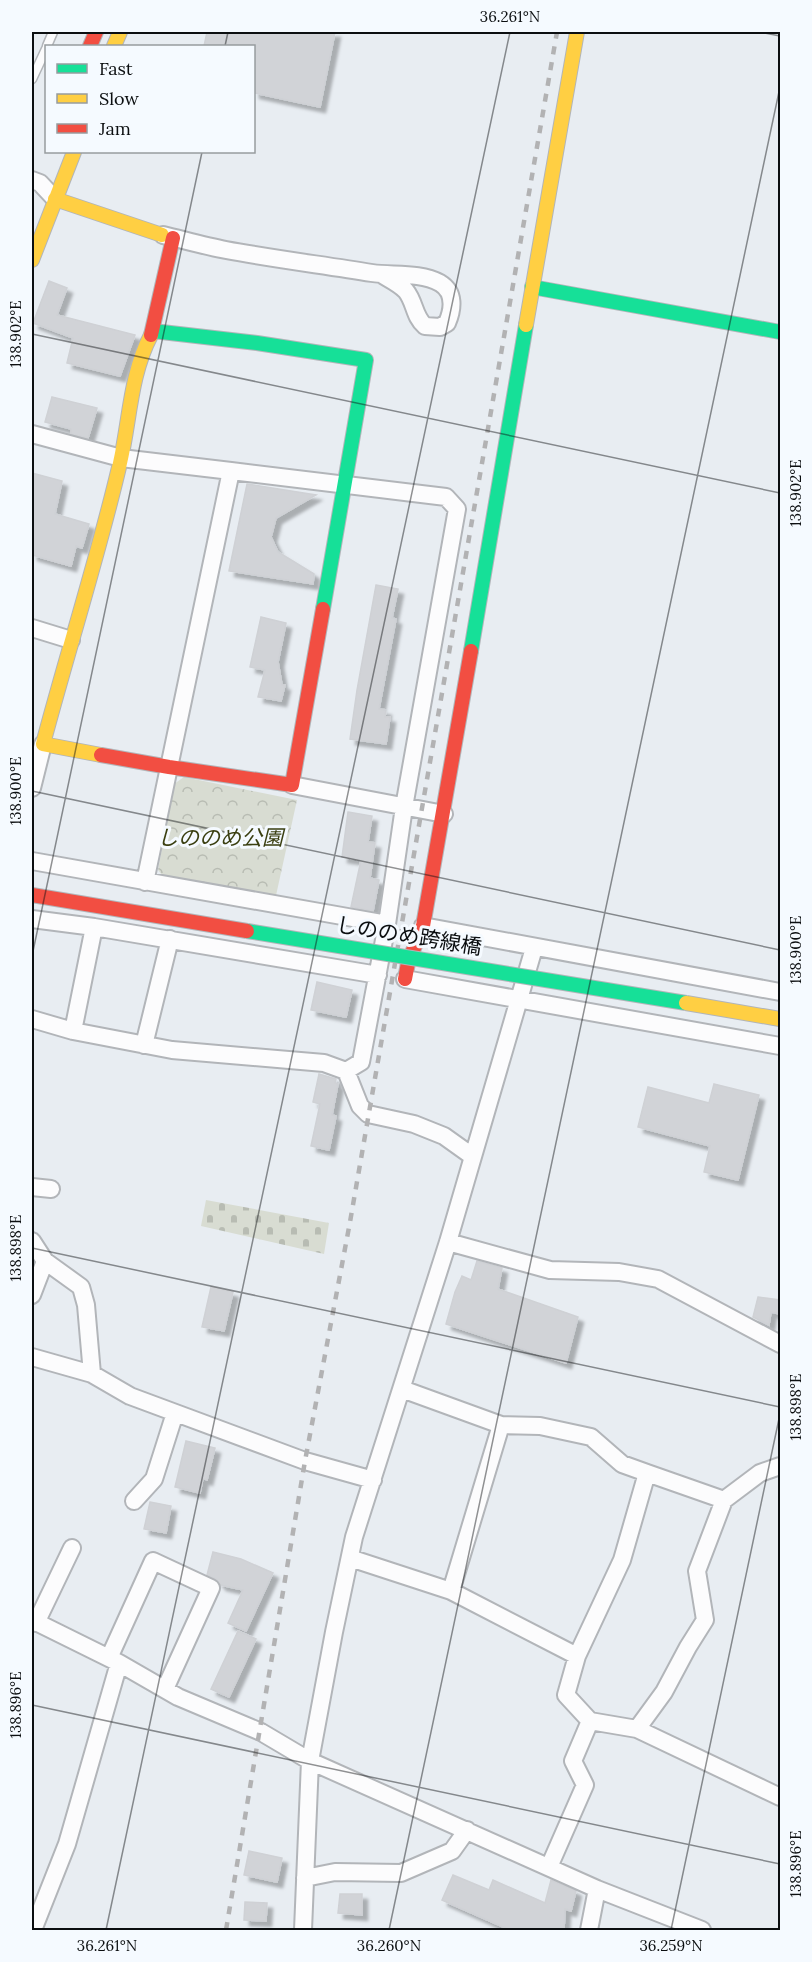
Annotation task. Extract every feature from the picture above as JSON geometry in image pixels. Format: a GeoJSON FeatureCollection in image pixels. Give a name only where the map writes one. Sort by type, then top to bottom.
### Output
{"type":"FeatureCollection","features":[{"type":"Feature","properties":{"kind":"main road"},"geometry":{"type":"LineString","coordinates":[[405,979],[408,963],[423,926],[444,814],[532,287],[578,32]]}},
{"type":"Feature","properties":{"kind":"main road"},"geometry":{"type":"LineString","coordinates":[[32,260],[74,153]]}},
{"type":"Feature","properties":{"kind":"main road"},"geometry":{"type":"LineString","coordinates":[[55,199],[168,236],[153,331],[145,344],[101,539],[43,744],[170,767],[292,785],[366,360],[153,331]]}},
{"type":"Feature","properties":{"kind":"main road"},"geometry":{"type":"LineString","coordinates":[[532,287],[780,332]]}},
{"type":"Feature","properties":{"kind":"main road","name":"しののめ跨線橋"},"geometry":{"type":"LineString","coordinates":[[32,895],[780,1019]]}},
{"type":"Feature","properties":{"kind":"street"},"geometry":{"type":"LineString","coordinates":[[38,182],[55,199]]}},
{"type":"Feature","properties":{"kind":"street"},"geometry":{"type":"LineString","coordinates":[[168,236],[224,250],[381,274]]}},
{"type":"Feature","properties":{"kind":"street"},"geometry":{"type":"LineString","coordinates":[[32,434],[121,458],[446,497],[457,509],[404,807],[387,924],[361,1062],[346,1071]]}},
{"type":"Feature","properties":{"kind":"street"},"geometry":{"type":"LineString","coordinates":[[145,882],[231,471]]}},
{"type":"Feature","properties":{"kind":"street"},"geometry":{"type":"LineString","coordinates":[[32,628],[71,640]]}},
{"type":"Feature","properties":{"kind":"street"},"geometry":{"type":"LineString","coordinates":[[32,788],[43,744]]}},
{"type":"Feature","properties":{"kind":"street"},"geometry":{"type":"LineString","coordinates":[[292,785],[444,814]]}},
{"type":"Feature","properties":{"kind":"street"},"geometry":{"type":"LineString","coordinates":[[32,861],[387,924]]}},
{"type":"Feature","properties":{"kind":"street"},"geometry":{"type":"LineString","coordinates":[[32,919],[170,939],[378,975]]}},
{"type":"Feature","properties":{"kind":"street"},"geometry":{"type":"LineString","coordinates":[[423,926],[780,992]]}},
{"type":"Feature","properties":{"kind":"street"},"geometry":{"type":"LineString","coordinates":[[73,1031],[94,927]]}},
{"type":"Feature","properties":{"kind":"street"},"geometry":{"type":"LineString","coordinates":[[144,1045],[170,939]]}},
{"type":"Feature","properties":{"kind":"street"},"geometry":{"type":"LineString","coordinates":[[303,1930],[310,1761],[354,1537],[448,1242],[534,948]]}},
{"type":"Feature","properties":{"kind":"street"},"geometry":{"type":"LineString","coordinates":[[405,979],[780,1046]]}},
{"type":"Feature","properties":{"kind":"street"},"geometry":{"type":"LineString","coordinates":[[32,1019],[73,1031],[172,1050],[324,1063],[346,1071],[360,1106],[368,1113],[414,1124],[444,1136],[472,1156]]}},
{"type":"Feature","properties":{"kind":"street"},"geometry":{"type":"LineString","coordinates":[[32,1187],[51,1189]]}},
{"type":"Feature","properties":{"kind":"street"},"geometry":{"type":"LineString","coordinates":[[32,1240],[45,1261],[81,1287],[86,1305],[92,1374]]}},
{"type":"Feature","properties":{"kind":"street"},"geometry":{"type":"LineString","coordinates":[[448,1242],[550,1270],[619,1272],[658,1279],[780,1344]]}},
{"type":"Feature","properties":{"kind":"street"},"geometry":{"type":"LineString","coordinates":[[32,1295],[45,1261]]}},
{"type":"Feature","properties":{"kind":"street"},"geometry":{"type":"LineString","coordinates":[[32,1358],[92,1374],[130,1396],[175,1413],[305,1461],[373,1480]]}},
{"type":"Feature","properties":{"kind":"street"},"geometry":{"type":"LineString","coordinates":[[402,1389],[501,1425],[540,1426],[591,1437],[622,1464],[724,1500]]}},
{"type":"Feature","properties":{"kind":"street"},"geometry":{"type":"LineString","coordinates":[[134,1502],[154,1479],[175,1413]]}},
{"type":"Feature","properties":{"kind":"street"},"geometry":{"type":"LineString","coordinates":[[451,1591],[501,1425]]}},
{"type":"Feature","properties":{"kind":"street"},"geometry":{"type":"LineString","coordinates":[[637,1729],[664,1692],[705,1620],[697,1571],[724,1500],[760,1473],[780,1466]]}},
{"type":"Feature","properties":{"kind":"street"},"geometry":{"type":"LineString","coordinates":[[647,1473],[622,1560],[578,1656],[566,1695],[590,1720],[637,1729],[780,1797]]}},
{"type":"Feature","properties":{"kind":"street"},"geometry":{"type":"LineString","coordinates":[[72,1548],[34,1621],[165,1689],[261,1732],[310,1761],[597,1889],[702,1930]]}},
{"type":"Feature","properties":{"kind":"street"},"geometry":{"type":"LineString","coordinates":[[350,1558],[451,1591],[578,1656]]}},
{"type":"Feature","properties":{"kind":"street"},"geometry":{"type":"LineString","coordinates":[[33,1930],[67,1844],[114,1661],[153,1561],[212,1588],[165,1689]]}},
{"type":"Feature","properties":{"kind":"street"},"geometry":{"type":"LineString","coordinates":[[549,1867],[585,1785],[573,1761],[590,1720]]}},
{"type":"Feature","properties":{"kind":"street"},"geometry":{"type":"LineString","coordinates":[[305,1878],[335,1872],[401,1873],[452,1851],[467,1830]]}},
{"type":"Feature","properties":{"kind":"street"},"geometry":{"type":"LineString","coordinates":[[589,1930],[597,1889]]}},
{"type":"Feature","properties":{"kind":"lane"},"geometry":{"type":"LineString","coordinates":[[32,78],[45,52]]}},
{"type":"Feature","properties":{"kind":"green space","name":"しののめ公園"},"geometry":{"type":"Polygon","coordinates":[[[184,777],[297,800],[275,900],[167,881],[158,870],[174,784],[184,777]]]}},
{"type":"Feature","properties":{"kind":"green space"},"geometry":{"type":"Polygon","coordinates":[[[206,1200],[329,1223],[324,1254],[201,1226],[206,1200]]]}},
{"type":"Feature","properties":{"kind":"building"},"geometry":{"type":"Polygon","coordinates":[[[207,32],[335,32],[320,107],[255,93],[255,45],[204,45],[207,32]]]}},
{"type":"Feature","properties":{"kind":"building"},"geometry":{"type":"Polygon","coordinates":[[[49,281],[67,288],[57,315],[135,335],[120,376],[67,363],[73,338],[33,323],[49,281]]]}},
{"type":"Feature","properties":{"kind":"building"},"geometry":{"type":"Polygon","coordinates":[[[52,397],[97,408],[88,438],[71,434],[71,429],[45,422],[52,397]]]}},
{"type":"Feature","properties":{"kind":"building"},"geometry":{"type":"Polygon","coordinates":[[[32,473],[62,481],[55,514],[89,524],[82,548],[76,546],[71,566],[32,555],[32,473]]]}},
{"type":"Feature","properties":{"kind":"building"},"geometry":{"type":"Polygon","coordinates":[[[247,484],[316,495],[276,518],[271,537],[278,552],[314,574],[313,584],[229,571],[247,484]]]}},
{"type":"Feature","properties":{"kind":"building"},"geometry":{"type":"Polygon","coordinates":[[[376,585],[398,589],[392,618],[396,619],[379,709],[386,710],[385,717],[390,717],[386,744],[350,739],[376,585]]]}},
{"type":"Feature","properties":{"kind":"building"},"geometry":{"type":"Polygon","coordinates":[[[261,617],[286,623],[278,662],[282,685],[285,685],[281,701],[258,697],[265,670],[250,667],[261,617]]]}},
{"type":"Feature","properties":{"kind":"building"},"geometry":{"type":"Polygon","coordinates":[[[348,812],[372,816],[368,842],[375,843],[370,878],[379,880],[373,911],[351,907],[361,860],[342,857],[348,812]]]}},
{"type":"Feature","properties":{"kind":"building"},"geometry":{"type":"Polygon","coordinates":[[[317,982],[352,990],[346,1017],[311,1010],[317,982]]]}},
{"type":"Feature","properties":{"kind":"building"},"geometry":{"type":"Polygon","coordinates":[[[319,1074],[336,1079],[335,1083],[338,1084],[332,1115],[336,1116],[329,1150],[311,1146],[320,1104],[313,1102],[319,1074]]]}},
{"type":"Feature","properties":{"kind":"building"},"geometry":{"type":"Polygon","coordinates":[[[714,1084],[759,1095],[738,1180],[704,1172],[710,1146],[638,1127],[648,1087],[709,1103],[714,1084]]]}},
{"type":"Feature","properties":{"kind":"building"},"geometry":{"type":"Polygon","coordinates":[[[477,1261],[502,1268],[498,1289],[578,1317],[566,1363],[446,1324],[462,1276],[471,1280],[477,1261]]]}},
{"type":"Feature","properties":{"kind":"building"},"geometry":{"type":"Polygon","coordinates":[[[211,1287],[233,1292],[224,1331],[202,1327],[211,1287]]]}},
{"type":"Feature","properties":{"kind":"building"},"geometry":{"type":"Polygon","coordinates":[[[758,1297],[780,1300],[780,1314],[771,1312],[769,1325],[753,1317],[758,1297]]]}},
{"type":"Feature","properties":{"kind":"building"},"geometry":{"type":"Polygon","coordinates":[[[186,1441],[215,1448],[207,1480],[203,1478],[200,1493],[175,1487],[186,1441]]]}},
{"type":"Feature","properties":{"kind":"building"},"geometry":{"type":"Polygon","coordinates":[[[150,1502],[171,1506],[166,1533],[144,1529],[150,1502]]]}},
{"type":"Feature","properties":{"kind":"building"},"geometry":{"type":"Polygon","coordinates":[[[213,1552],[241,1559],[273,1573],[246,1631],[228,1623],[243,1590],[221,1585],[216,1579],[207,1575],[213,1552]]]}},
{"type":"Feature","properties":{"kind":"building"},"geometry":{"type":"Polygon","coordinates":[[[238,1631],[256,1639],[229,1697],[211,1689],[238,1631]]]}},
{"type":"Feature","properties":{"kind":"building"},"geometry":{"type":"Polygon","coordinates":[[[249,1851],[282,1858],[277,1882],[244,1875],[249,1851]]]}},
{"type":"Feature","properties":{"kind":"building"},"geometry":{"type":"Polygon","coordinates":[[[453,1875],[489,1890],[493,1880],[545,1903],[551,1880],[576,1891],[571,1911],[565,1909],[564,1930],[510,1930],[442,1900],[453,1875]]]}},
{"type":"Feature","properties":{"kind":"building"},"geometry":{"type":"Polygon","coordinates":[[[340,1894],[362,1894],[362,1915],[338,1913],[340,1894]]]}},
{"type":"Feature","properties":{"kind":"building"},"geometry":{"type":"Polygon","coordinates":[[[245,1902],[267,1903],[266,1921],[244,1920],[245,1902]]]}},
{"type":"Feature","properties":{"kind":"railway"},"geometry":{"type":"LineString","coordinates":[[226,1930],[305,1461],[350,1222],[557,32]]}},
{"type":"Feature","properties":{"kind":"traffic: fast"},"geometry":{"type":"LineString","coordinates":[[532,287],[780,332]]}},
{"type":"Feature","properties":{"kind":"traffic: fast"},"geometry":{"type":"LineString","coordinates":[[471,651],[526,325]]}},
{"type":"Feature","properties":{"kind":"traffic: fast"},"geometry":{"type":"LineString","coordinates":[[153,331],[257,343],[366,360],[323,609]]}},
{"type":"Feature","properties":{"kind":"traffic: fast"},"geometry":{"type":"LineString","coordinates":[[247,931],[686,1003]]}},
{"type":"Feature","properties":{"kind":"traffic: slow"},"geometry":{"type":"LineString","coordinates":[[114,45],[120,32]]}},
{"type":"Feature","properties":{"kind":"traffic: slow"},"geometry":{"type":"LineString","coordinates":[[526,325],[577,32]]}},
{"type":"Feature","properties":{"kind":"traffic: slow"},"geometry":{"type":"LineString","coordinates":[[32,260],[74,153]]}},
{"type":"Feature","properties":{"kind":"traffic: slow"},"geometry":{"type":"LineString","coordinates":[[55,199],[162,235]]}},
{"type":"Feature","properties":{"kind":"traffic: slow"},"geometry":{"type":"LineString","coordinates":[[101,755],[43,744],[120,463],[139,366],[151,335]]}},
{"type":"Feature","properties":{"kind":"traffic: slow"},"geometry":{"type":"LineString","coordinates":[[686,1003],[780,1019]]}},
{"type":"Feature","properties":{"kind":"traffic: jam"},"geometry":{"type":"LineString","coordinates":[[90,45],[96,32]]}},
{"type":"Feature","properties":{"kind":"traffic: jam"},"geometry":{"type":"LineString","coordinates":[[151,335],[173,238]]}},
{"type":"Feature","properties":{"kind":"traffic: jam"},"geometry":{"type":"LineString","coordinates":[[101,755],[292,785],[323,609]]}},
{"type":"Feature","properties":{"kind":"traffic: jam"},"geometry":{"type":"LineString","coordinates":[[405,979],[408,963],[423,926],[471,651]]}},
{"type":"Feature","properties":{"kind":"traffic: jam"},"geometry":{"type":"LineString","coordinates":[[32,895],[247,931]]}}]}
